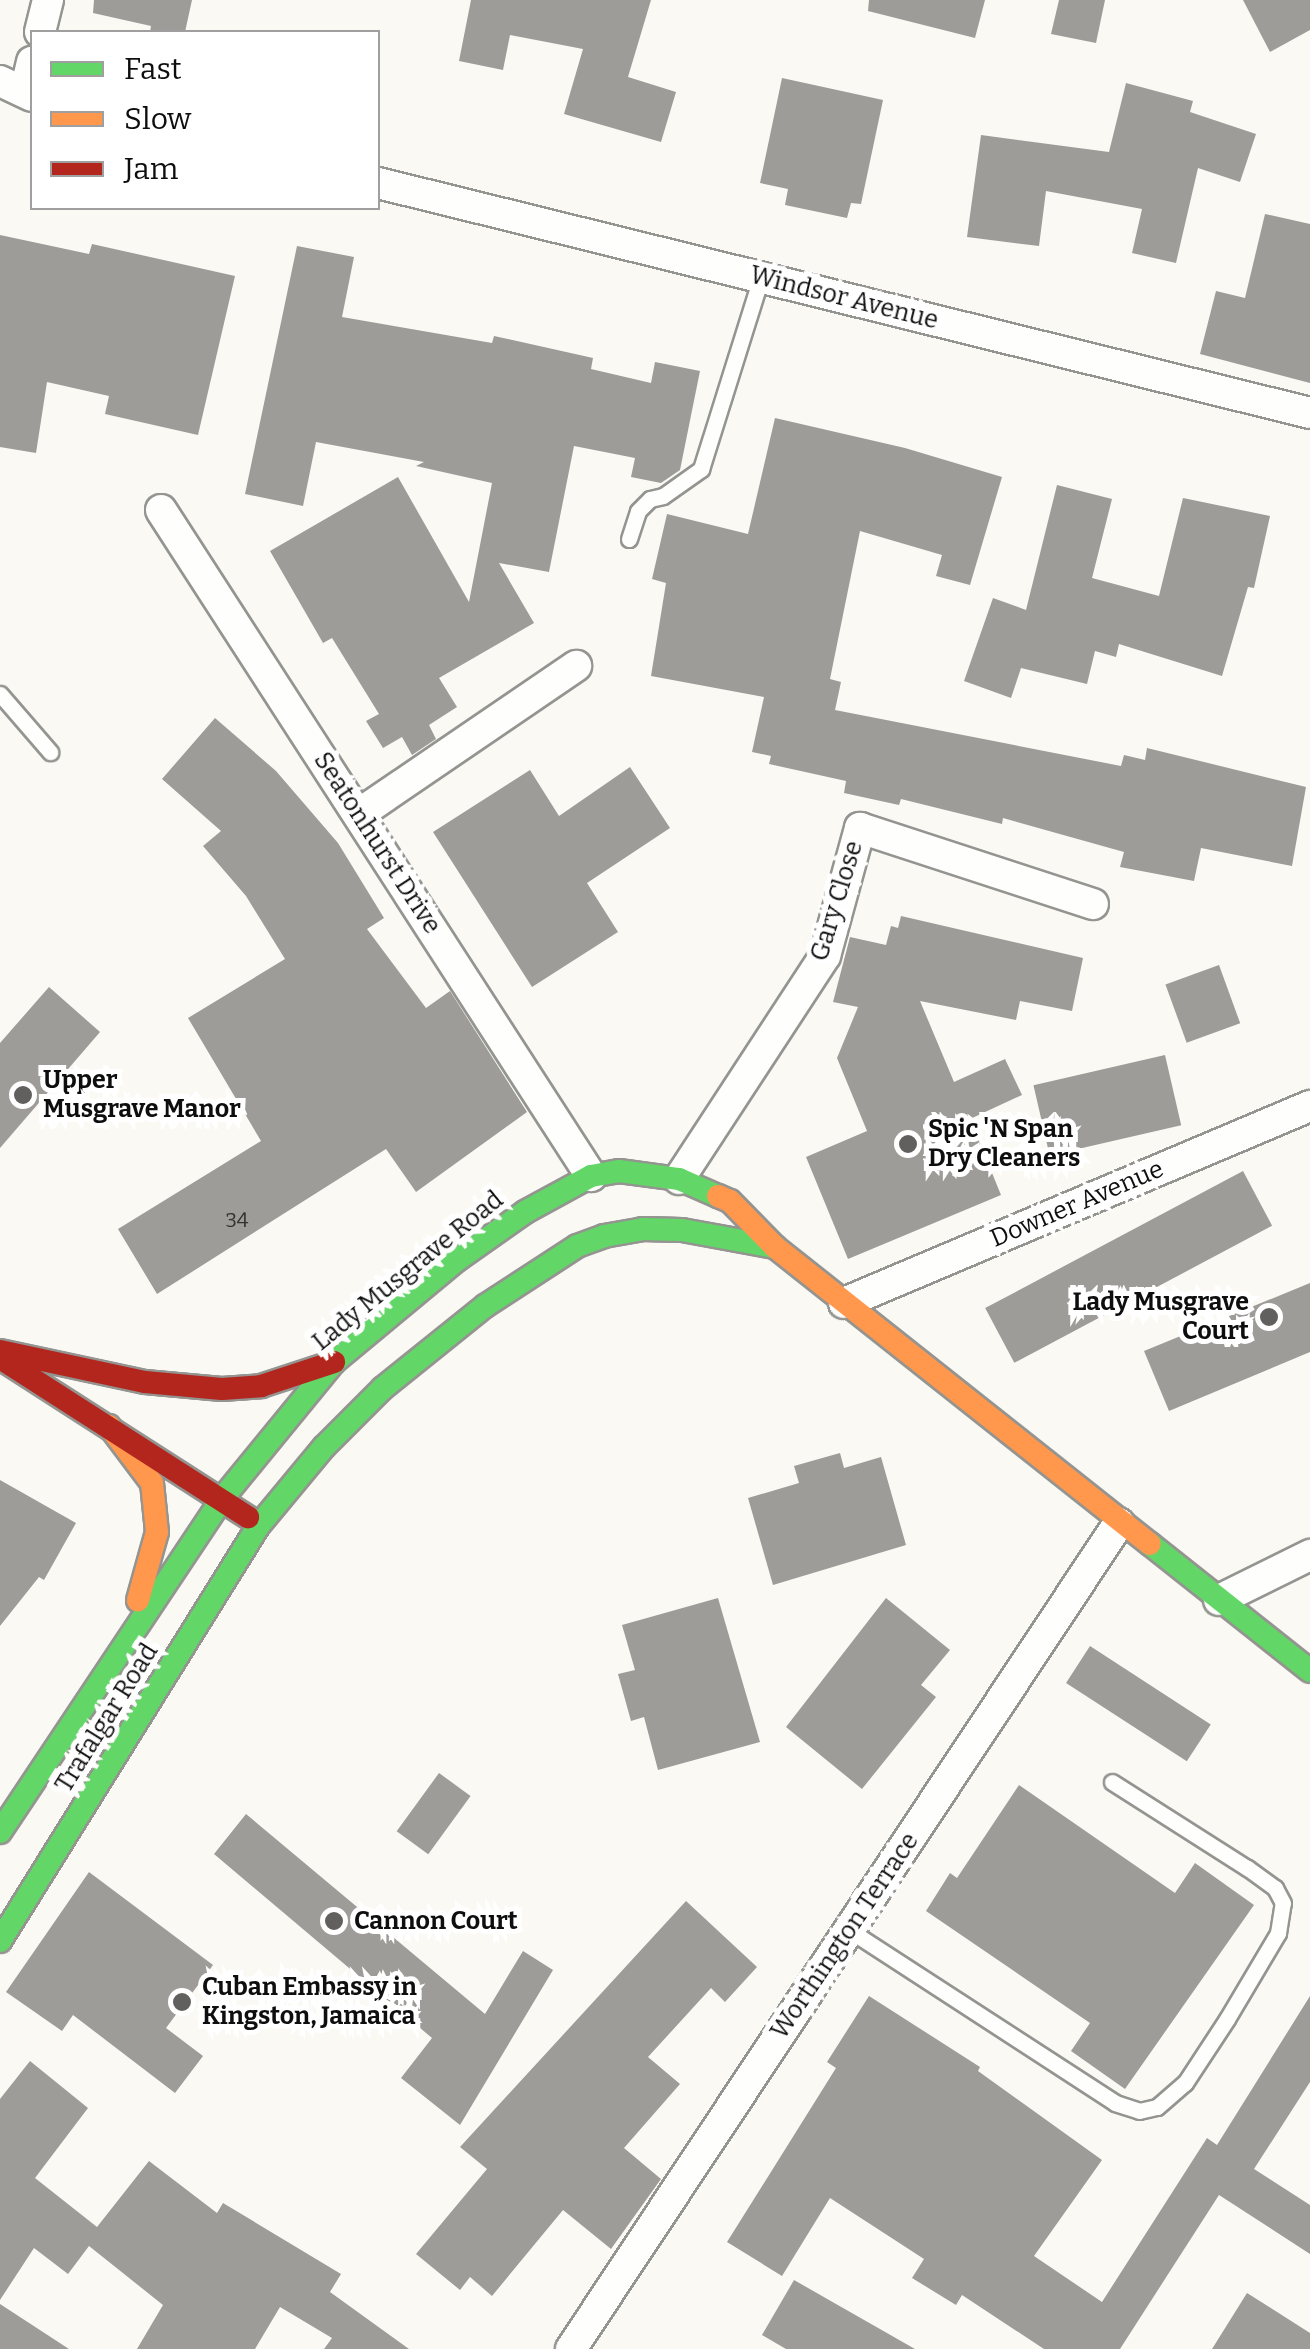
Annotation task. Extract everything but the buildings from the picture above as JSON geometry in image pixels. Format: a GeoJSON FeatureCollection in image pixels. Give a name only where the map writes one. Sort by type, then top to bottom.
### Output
{"type":"FeatureCollection","features":[{"type":"Feature","properties":{"kind":"main road","name":"Lady Musgrave Road"},"geometry":{"type":"LineString","coordinates":[[222,1500],[274,1430],[334,1362],[457,1260],[525,1212],[591,1176],[619,1171],[680,1179],[730,1200],[775,1248],[1310,1671]]}},
{"type":"Feature","properties":{"kind":"main road","name":"Lady Musgrave Road"},"geometry":{"type":"LineString","coordinates":[[260,1524],[324,1447],[416,1359],[484,1306],[577,1246],[642,1229],[682,1230],[775,1248]]}},
{"type":"Feature","properties":{"kind":"main road"},"geometry":{"type":"LineString","coordinates":[[0,1354],[145,1382],[222,1389],[261,1386],[334,1362]]}},
{"type":"Feature","properties":{"kind":"main road"},"geometry":{"type":"LineString","coordinates":[[0,1354],[260,1524]]}},
{"type":"Feature","properties":{"kind":"main road"},"geometry":{"type":"LineString","coordinates":[[104,1676],[146,1581],[157,1532],[152,1484],[108,1426]]}},
{"type":"Feature","properties":{"kind":"main road","name":"Trafalgar Road"},"geometry":{"type":"LineString","coordinates":[[0,1832],[222,1500]]}},
{"type":"Feature","properties":{"kind":"main road","name":"Trafalgar Road"},"geometry":{"type":"LineString","coordinates":[[0,1940],[260,1524]]}},
{"type":"Feature","properties":{"kind":"street"},"geometry":{"type":"LineString","coordinates":[[40,30],[48,0]]}},
{"type":"Feature","properties":{"kind":"street"},"geometry":{"type":"LineString","coordinates":[[19,90],[30,66]]}},
{"type":"Feature","properties":{"kind":"street","name":"Windsor Avenue"},"geometry":{"type":"LineString","coordinates":[[380,184],[1310,413]]}},
{"type":"Feature","properties":{"kind":"street","name":"Seatonhurst Drive"},"geometry":{"type":"LineString","coordinates":[[161,510],[591,1176]]}},
{"type":"Feature","properties":{"kind":"street"},"geometry":{"type":"LineString","coordinates":[[359,814],[576,666]]}},
{"type":"Feature","properties":{"kind":"street","name":"Gary Close"},"geometry":{"type":"LineString","coordinates":[[680,1179],[825,956],[860,828],[1094,904]]}},
{"type":"Feature","properties":{"kind":"street","name":"Downer Avenue"},"geometry":{"type":"LineString","coordinates":[[844,1302],[1310,1106]]}},
{"type":"Feature","properties":{"kind":"street","name":"Worthington Terrace"},"geometry":{"type":"LineString","coordinates":[[571,2349],[1119,1523]]}},
{"type":"Feature","properties":{"kind":"street"},"geometry":{"type":"LineString","coordinates":[[1219,1600],[1310,1555]]}},
{"type":"Feature","properties":{"kind":"lane"},"geometry":{"type":"LineString","coordinates":[[629,539],[638,511],[650,498],[676,488],[700,469],[761,278]]}},
{"type":"Feature","properties":{"kind":"lane"},"geometry":{"type":"LineString","coordinates":[[0,694],[50,752]]}},
{"type":"Feature","properties":{"kind":"lane"},"geometry":{"type":"LineString","coordinates":[[849,1930],[1115,2103],[1140,2111],[1157,2106],[1185,2083],[1226,2019],[1278,1934],[1283,1903],[1275,1888],[1247,1868],[1112,1782]]}},
{"type":"Feature","properties":{"kind":"traffic: fast"},"geometry":{"type":"LineString","coordinates":[[0,1832],[221,1500],[334,1362],[457,1260],[525,1212],[591,1176],[619,1171],[679,1179],[718,1196]]}},
{"type":"Feature","properties":{"kind":"traffic: fast"},"geometry":{"type":"LineString","coordinates":[[0,1941],[260,1524],[324,1447],[383,1388],[485,1306],[577,1246],[604,1236],[642,1229],[682,1230],[775,1247]]}},
{"type":"Feature","properties":{"kind":"traffic: fast"},"geometry":{"type":"LineString","coordinates":[[1150,1544],[1310,1671]]}},
{"type":"Feature","properties":{"kind":"traffic: slow"},"geometry":{"type":"LineString","coordinates":[[718,1196],[730,1201],[775,1247],[1150,1544]]}},
{"type":"Feature","properties":{"kind":"traffic: slow"},"geometry":{"type":"LineString","coordinates":[[109,1426],[152,1483],[157,1532],[138,1600]]}},
{"type":"Feature","properties":{"kind":"traffic: jam"},"geometry":{"type":"LineString","coordinates":[[0,1351],[145,1382],[222,1389],[261,1386],[334,1362]]}},
{"type":"Feature","properties":{"kind":"traffic: jam"},"geometry":{"type":"LineString","coordinates":[[0,1358],[248,1517]]}},
{"type":"Feature","properties":{"kind":"place","name":"Upper Musgrave Manor"},"geometry":{"type":"Point","coordinates":[23,1095]}},
{"type":"Feature","properties":{"kind":"place","name":"Spic 'N Span Dry Cleaners"},"geometry":{"type":"Point","coordinates":[908,1144]}},
{"type":"Feature","properties":{"kind":"place","name":"Lady Musgrave Court"},"geometry":{"type":"Point","coordinates":[1269,1317]}},
{"type":"Feature","properties":{"kind":"place","name":"Cannon Court"},"geometry":{"type":"Point","coordinates":[334,1921]}},
{"type":"Feature","properties":{"kind":"place","name":"Cuban Embassy in Kingston, Jamaica"},"geometry":{"type":"Point","coordinates":[182,2002]}}]}
